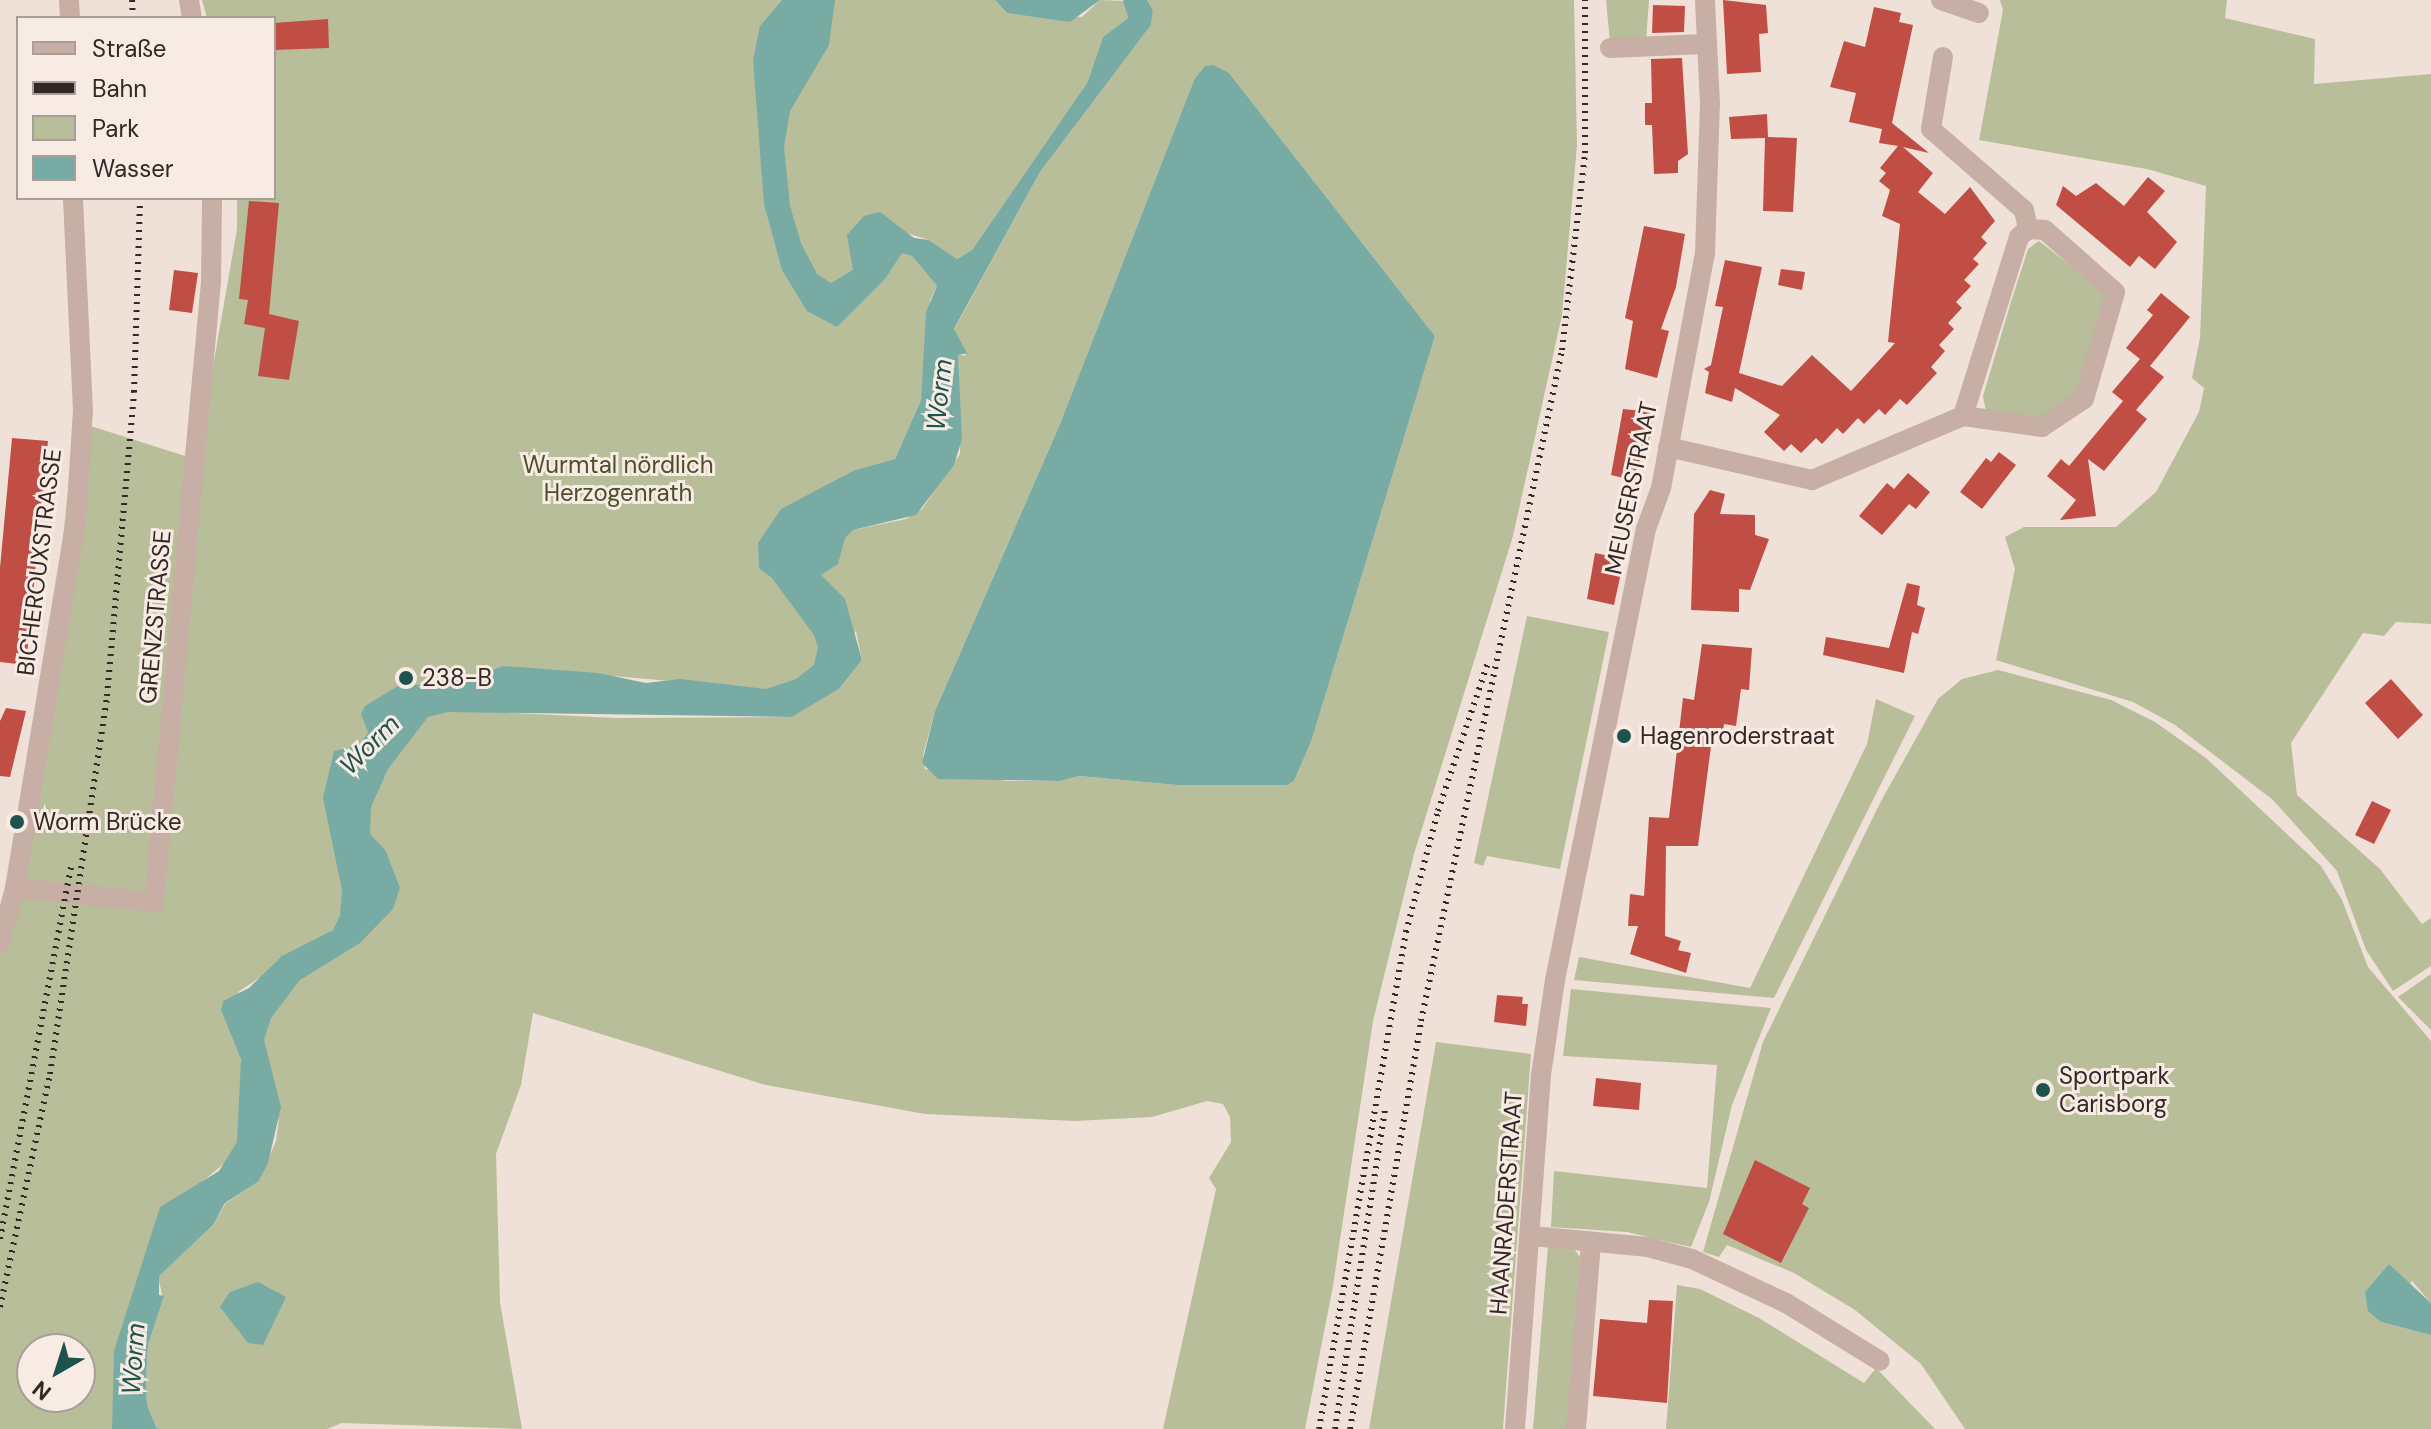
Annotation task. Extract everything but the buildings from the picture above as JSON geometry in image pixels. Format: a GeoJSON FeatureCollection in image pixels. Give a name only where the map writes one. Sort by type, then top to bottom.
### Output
{"type":"FeatureCollection","features":[{"type":"Feature","properties":{"kind":"street","name":"MEUSERSTRAAT"},"geometry":{"type":"LineString","coordinates":[[1555,980],[1646,529],[1661,488],[1705,253],[1710,104],[1705,0]]}},
{"type":"Feature","properties":{"kind":"street"},"geometry":{"type":"LineString","coordinates":[[1941,0],[1979,13]]}},
{"type":"Feature","properties":{"kind":"street"},"geometry":{"type":"LineString","coordinates":[[1610,48],[1705,44]]}},
{"type":"Feature","properties":{"kind":"street"},"geometry":{"type":"LineString","coordinates":[[1943,57],[1931,129],[2024,210],[2028,229]]}},
{"type":"Feature","properties":{"kind":"street","name":"BICHEROUXSTRASSE"},"geometry":{"type":"LineString","coordinates":[[15,888],[76,521],[83,411],[73,200]]}},
{"type":"Feature","properties":{"kind":"street","name":"GRENZSTRASSE"},"geometry":{"type":"LineString","coordinates":[[15,888],[154,902],[210,297],[212,200]]}},
{"type":"Feature","properties":{"kind":"street"},"geometry":{"type":"LineString","coordinates":[[1668,447],[1812,480],[1963,416],[2042,427],[2078,405],[2087,391],[2115,292],[2045,230],[2028,229],[2019,237],[1963,416]]}},
{"type":"Feature","properties":{"kind":"street"},"geometry":{"type":"LineString","coordinates":[[0,943],[15,888]]}},
{"type":"Feature","properties":{"kind":"street","name":"HAANRADERSTRAAT"},"geometry":{"type":"LineString","coordinates":[[1515,1429],[1532,1236],[1541,1075],[1555,980]]}},
{"type":"Feature","properties":{"kind":"street"},"geometry":{"type":"LineString","coordinates":[[1532,1236],[1648,1247],[1719,1270],[1825,1324],[1880,1361]]}},
{"type":"Feature","properties":{"kind":"street"},"geometry":{"type":"LineString","coordinates":[[1576,1429],[1591,1242]]}},
{"type":"Feature","properties":{"kind":"green space","name":"Wurmtal nördlich Herzogenrath"},"geometry":{"type":"Polygon","coordinates":[[[202,0],[995,0],[1007,13],[1082,17],[1100,0],[1125,1],[1128,18],[1103,37],[1087,83],[972,250],[957,259],[929,240],[906,233],[912,256],[937,286],[930,300],[921,400],[895,459],[855,470],[838,483],[853,530],[906,519],[922,509],[960,454],[958,354],[966,356],[954,330],[1040,172],[1151,25],[1153,10],[1147,0],[1574,0],[1577,145],[1562,315],[1513,536],[1414,854],[1373,1021],[1333,1286],[1305,1429],[1163,1429],[1216,1189],[1209,1178],[1231,1142],[1230,1117],[1223,1104],[1207,1101],[1152,1117],[1075,1121],[925,1114],[766,1085],[533,1013],[521,1085],[496,1154],[500,1302],[522,1429],[342,1423],[327,1429],[157,1429],[147,1405],[146,1379],[148,1345],[163,1299],[158,1276],[213,1225],[226,1203],[258,1182],[276,1141],[279,1118],[197,1186],[150,1282],[136,1429],[0,1429],[0,922],[50,666],[75,421],[204,462],[211,378],[237,229],[237,200],[276,200],[276,16],[206,16],[202,0]],[[1229,73],[1194,80],[1060,424],[935,711],[923,755],[925,769],[1007,781],[1060,781],[1079,776],[1177,785],[1287,785],[1294,781],[1311,742],[1435,336],[1229,73]],[[856,631],[792,692],[614,676],[475,711],[616,718],[792,717],[839,689],[862,660],[856,631]],[[386,851],[333,930],[238,992],[265,1035],[271,1017],[300,980],[400,887],[386,851]]]}},
{"type":"Feature","properties":{"kind":"green space"},"geometry":{"type":"Polygon","coordinates":[[[1606,0],[1649,0],[1646,41],[1610,42],[1606,0]]]}},
{"type":"Feature","properties":{"kind":"green space"},"geometry":{"type":"Polygon","coordinates":[[[2000,0],[2227,0],[2225,18],[2315,39],[2314,84],[2431,74],[2431,624],[2396,622],[2384,636],[2363,633],[2291,743],[2297,795],[2380,869],[2422,924],[2431,918],[2431,966],[2393,991],[2366,950],[2337,871],[2273,800],[2175,725],[2133,702],[1996,660],[2015,569],[2005,537],[2024,527],[2116,527],[2156,492],[2199,412],[2204,388],[2192,378],[2200,338],[2206,186],[2147,169],[1979,140],[2003,10],[2000,0]]]}},
{"type":"Feature","properties":{"kind":"green space"},"geometry":{"type":"Polygon","coordinates":[[[2039,241],[2107,294],[2076,396],[2045,417],[1986,411],[1983,396],[2011,302],[2028,249],[2039,241]]]}},
{"type":"Feature","properties":{"kind":"green space"},"geometry":{"type":"Polygon","coordinates":[[[1527,616],[1609,632],[1560,869],[1487,856],[1483,866],[1474,863],[1527,616]]]}},
{"type":"Feature","properties":{"kind":"green space","name":"Sportpark Carisborg"},"geometry":{"type":"Polygon","coordinates":[[[1998,670],[2111,700],[2155,722],[2206,758],[2321,866],[2342,900],[2368,967],[2431,1041],[2431,1303],[2412,1281],[2381,1322],[2431,1335],[2431,1429],[1965,1429],[1921,1364],[1855,1310],[1794,1273],[1727,1245],[1719,1257],[1703,1252],[1763,1042],[1881,801],[1938,699],[1962,679],[1998,670]]]}},
{"type":"Feature","properties":{"kind":"green space"},"geometry":{"type":"Polygon","coordinates":[[[1876,699],[1915,716],[1774,998],[1574,980],[1579,957],[1750,988],[1867,744],[1876,699]]]}},
{"type":"Feature","properties":{"kind":"green space"},"geometry":{"type":"Polygon","coordinates":[[[2431,974],[2431,1030],[2398,997],[2431,974]]]}},
{"type":"Feature","properties":{"kind":"green space"},"geometry":{"type":"Polygon","coordinates":[[[1571,989],[1771,1008],[1732,1105],[1709,1202],[1691,1247],[1627,1232],[1551,1227],[1554,1171],[1707,1188],[1717,1065],[1563,1056],[1571,989]]]}},
{"type":"Feature","properties":{"kind":"green space"},"geometry":{"type":"Polygon","coordinates":[[[1436,1042],[1531,1054],[1503,1429],[1369,1429],[1436,1042]]]}},
{"type":"Feature","properties":{"kind":"green space"},"geometry":{"type":"Polygon","coordinates":[[[1548,1246],[1574,1249],[1580,1257],[1568,1429],[1533,1429],[1548,1246]]]}},
{"type":"Feature","properties":{"kind":"green space"},"geometry":{"type":"Polygon","coordinates":[[[1677,1285],[1700,1289],[1759,1318],[1864,1383],[1876,1368],[1935,1429],[1666,1429],[1677,1285]]]}},
{"type":"Feature","properties":{"kind":"water","name":"Worm"},"geometry":{"type":"Polygon","coordinates":[[[782,0],[835,0],[829,45],[790,111],[784,147],[790,206],[801,243],[817,274],[831,283],[853,270],[847,235],[864,216],[880,212],[914,238],[929,240],[957,259],[972,250],[1087,83],[1103,37],[1128,18],[1123,0],[1147,0],[1153,10],[1151,25],[1040,172],[954,329],[967,353],[958,355],[962,439],[954,465],[916,515],[853,530],[845,538],[838,564],[821,575],[845,599],[862,660],[839,689],[792,717],[448,712],[428,717],[388,769],[371,807],[370,834],[386,851],[400,887],[393,909],[360,943],[300,980],[271,1018],[264,1040],[281,1107],[268,1163],[258,1182],[225,1203],[213,1225],[159,1276],[159,1295],[164,1296],[148,1345],[146,1379],[147,1405],[157,1429],[112,1429],[114,1351],[160,1207],[219,1171],[237,1142],[241,1059],[221,1010],[223,1001],[249,988],[282,956],[333,930],[340,916],[342,890],[323,798],[334,751],[359,746],[368,732],[361,714],[365,706],[398,686],[463,682],[503,666],[598,673],[646,683],[680,679],[766,689],[796,679],[814,665],[818,647],[814,635],[772,578],[759,568],[758,543],[781,509],[855,470],[895,459],[921,400],[926,312],[937,286],[912,256],[902,253],[885,279],[837,327],[807,311],[782,270],[764,204],[753,60],[760,26],[782,0]]]}},
{"type":"Feature","properties":{"kind":"water"},"geometry":{"type":"Polygon","coordinates":[[[995,0],[1100,0],[1070,22],[1007,13],[995,0]]]}},
{"type":"Feature","properties":{"kind":"water"},"geometry":{"type":"Polygon","coordinates":[[[1213,65],[1229,73],[1435,336],[1311,742],[1294,781],[1287,785],[1177,785],[1079,776],[1060,781],[938,779],[922,763],[935,711],[1060,424],[1194,80],[1205,66],[1213,65]]]}},
{"type":"Feature","properties":{"kind":"water"},"geometry":{"type":"Polygon","coordinates":[[[2389,1264],[2431,1303],[2431,1335],[2381,1322],[2368,1311],[2365,1292],[2389,1264]]]}},
{"type":"Feature","properties":{"kind":"water"},"geometry":{"type":"Polygon","coordinates":[[[258,1282],[286,1297],[263,1345],[248,1343],[220,1307],[230,1292],[258,1282]]]}},
{"type":"Feature","properties":{"kind":"railway"},"geometry":{"type":"LineString","coordinates":[[132,0],[133,16]]}},
{"type":"Feature","properties":{"kind":"railway"},"geometry":{"type":"LineString","coordinates":[[1350,1429],[1421,1021],[1562,350],[1585,153],[1585,0]]}},
{"type":"Feature","properties":{"kind":"railway"},"geometry":{"type":"LineString","coordinates":[[0,1307],[50,1074],[107,696],[134,392],[140,200]]}},
{"type":"Feature","properties":{"kind":"railway"},"geometry":{"type":"LineString","coordinates":[[1319,1429],[1406,932],[1438,811],[1488,662]]}},
{"type":"Feature","properties":{"kind":"railway"},"geometry":{"type":"LineString","coordinates":[[0,1239],[72,863]]}},
{"type":"Feature","properties":{"kind":"railway"},"geometry":{"type":"LineString","coordinates":[[1335,1429],[1385,1109]]}},
{"type":"Feature","properties":{"kind":"place","name":"238-B"},"geometry":{"type":"Point","coordinates":[406,678]}},
{"type":"Feature","properties":{"kind":"place","name":"Hagenroderstraat"},"geometry":{"type":"Point","coordinates":[1624,736]}},
{"type":"Feature","properties":{"kind":"place","name":"Worm Brücke"},"geometry":{"type":"Point","coordinates":[17,822]}},
{"type":"Feature","properties":{"kind":"place","name":"Sportpark Carisborg"},"geometry":{"type":"Point","coordinates":[2043,1090]}}]}
